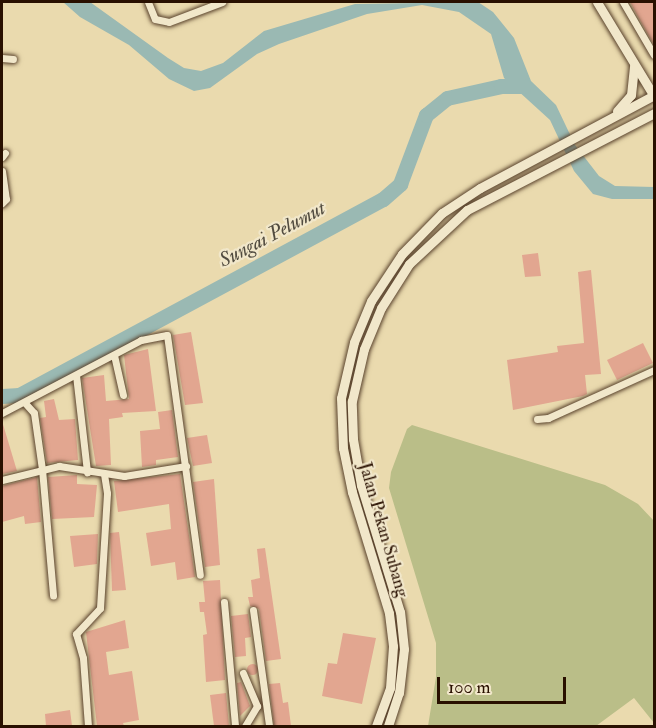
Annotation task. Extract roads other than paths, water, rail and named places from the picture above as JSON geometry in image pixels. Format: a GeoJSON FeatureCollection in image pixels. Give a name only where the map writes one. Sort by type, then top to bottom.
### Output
{"type":"FeatureCollection","features":[{"type":"Feature","properties":{"kind":"main road"},"geometry":{"type":"LineString","coordinates":[[591,129],[654,96],[597,2]]}},
{"type":"Feature","properties":{"kind":"main road"},"geometry":{"type":"LineString","coordinates":[[632,60],[654,81]]}},
{"type":"Feature","properties":{"kind":"main road"},"geometry":{"type":"LineString","coordinates":[[591,129],[625,105],[631,95],[635,83],[632,60]]}},
{"type":"Feature","properties":{"kind":"main road","name":"Jalan Pekan Subang"},"geometry":{"type":"LineString","coordinates":[[388,726],[399,693],[404,649],[400,612],[361,485],[353,439],[352,401],[364,349],[381,308],[409,264],[467,210],[654,112]]}},
{"type":"Feature","properties":{"kind":"main road","name":"Jalan Pekan Subang"},"geometry":{"type":"LineString","coordinates":[[376,726],[390,688],[393,645],[389,613],[352,492],[343,448],[341,398],[354,342],[371,301],[402,254],[442,213],[591,129]]}},
{"type":"Feature","properties":{"kind":"street"},"geometry":{"type":"LineString","coordinates":[[148,2],[154,19],[169,22],[222,2]]}},
{"type":"Feature","properties":{"kind":"street"},"geometry":{"type":"LineString","coordinates":[[623,2],[654,55]]}},
{"type":"Feature","properties":{"kind":"street"},"geometry":{"type":"LineString","coordinates":[[2,58],[14,59]]}},
{"type":"Feature","properties":{"kind":"street"},"geometry":{"type":"LineString","coordinates":[[2,171],[6,199],[2,203]]}},
{"type":"Feature","properties":{"kind":"street"},"geometry":{"type":"LineString","coordinates":[[2,413],[155,335],[169,336],[200,575]]}},
{"type":"Feature","properties":{"kind":"street"},"geometry":{"type":"LineString","coordinates":[[114,355],[123,395]]}},
{"type":"Feature","properties":{"kind":"street"},"geometry":{"type":"LineString","coordinates":[[537,419],[654,370]]}},
{"type":"Feature","properties":{"kind":"street"},"geometry":{"type":"LineString","coordinates":[[76,375],[87,472]]}},
{"type":"Feature","properties":{"kind":"street"},"geometry":{"type":"LineString","coordinates":[[25,403],[33,413],[42,469],[53,596]]}},
{"type":"Feature","properties":{"kind":"street"},"geometry":{"type":"LineString","coordinates":[[2,480],[59,466],[104,475],[124,476],[186,466]]}},
{"type":"Feature","properties":{"kind":"street"},"geometry":{"type":"LineString","coordinates":[[88,726],[83,658],[76,634],[100,608],[107,493],[104,475]]}},
{"type":"Feature","properties":{"kind":"street"},"geometry":{"type":"LineString","coordinates":[[224,602],[235,726]]}},
{"type":"Feature","properties":{"kind":"street"},"geometry":{"type":"LineString","coordinates":[[253,610],[269,726]]}},
{"type":"Feature","properties":{"kind":"street"},"geometry":{"type":"LineString","coordinates":[[243,673],[257,706],[245,726]]}},
{"type":"Feature","properties":{"kind":"water"},"geometry":{"type":"Polygon","coordinates":[[[63,2],[90,2],[184,68],[201,71],[223,63],[264,31],[355,4],[478,2],[493,12],[514,38],[531,81],[556,105],[575,145],[599,176],[615,186],[654,187],[654,199],[612,199],[593,194],[574,171],[550,120],[504,78],[491,34],[459,12],[422,5],[367,14],[279,44],[257,54],[210,88],[194,91],[169,79],[129,45],[80,17],[63,2]]]}},
{"type":"Feature","properties":{"kind":"waterway","name":"Sungai Pelumut"},"geometry":{"type":"LineString","coordinates":[[2,396],[19,395],[383,199],[400,184],[426,115],[447,98],[501,86],[524,86]]}}]}
